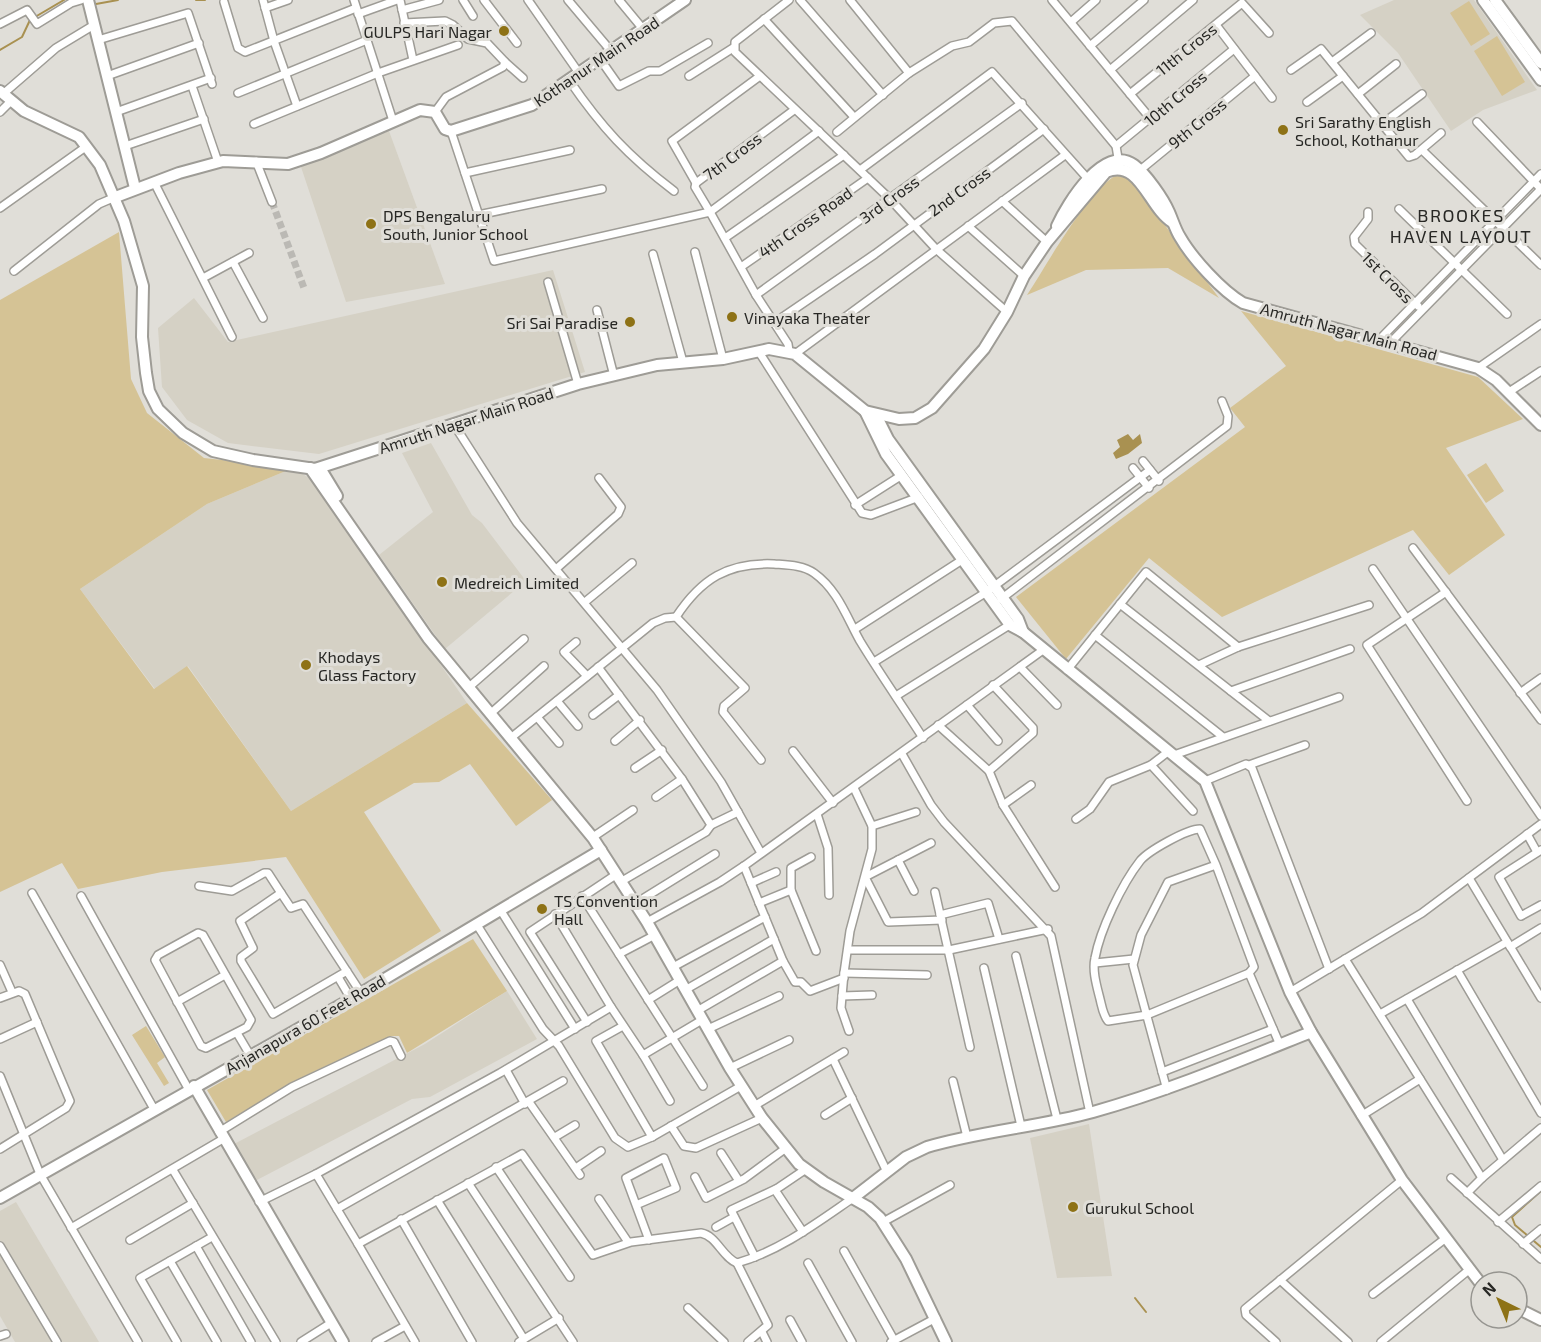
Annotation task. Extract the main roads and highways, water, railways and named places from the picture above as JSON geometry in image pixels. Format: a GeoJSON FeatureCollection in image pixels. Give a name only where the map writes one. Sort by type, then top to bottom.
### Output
{"type":"FeatureCollection","features":[{"type":"Feature","properties":{"kind":"waterway"},"geometry":{"type":"LineString","coordinates":[[35,17],[64,0]]}},
{"type":"Feature","properties":{"kind":"waterway"},"geometry":{"type":"LineString","coordinates":[[92,3],[118,0]]}},
{"type":"Feature","properties":{"kind":"waterway"},"geometry":{"type":"LineString","coordinates":[[196,0],[205,0]]}},
{"type":"Feature","properties":{"kind":"waterway"},"geometry":{"type":"LineString","coordinates":[[0,50],[22,37],[30,20]]}},
{"type":"Feature","properties":{"kind":"waterway"},"geometry":{"type":"LineString","coordinates":[[1541,1191],[1512,1217],[1515,1225],[1541,1247]]}},
{"type":"Feature","properties":{"kind":"waterway"},"geometry":{"type":"LineString","coordinates":[[1135,1298],[1146,1312]]}},
{"type":"Feature","properties":{"kind":"tunnel"},"geometry":{"type":"LineString","coordinates":[[272,202],[304,288]]}},
{"type":"Feature","properties":{"kind":"place","name":"GULPS Hari Nagar"},"geometry":{"type":"Point","coordinates":[504,31]}},
{"type":"Feature","properties":{"kind":"place","name":"Sri Sarathy English School, Kothanur"},"geometry":{"type":"Point","coordinates":[1283,130]}},
{"type":"Feature","properties":{"kind":"place","name":"DPS Bengaluru South, Junior School"},"geometry":{"type":"Point","coordinates":[371,224]}},
{"type":"Feature","properties":{"kind":"place","name":"Vinayaka Theater"},"geometry":{"type":"Point","coordinates":[732,317]}},
{"type":"Feature","properties":{"kind":"place","name":"Sri Sai Paradise"},"geometry":{"type":"Point","coordinates":[630,322]}},
{"type":"Feature","properties":{"kind":"place","name":"Medreich Limited"},"geometry":{"type":"Point","coordinates":[442,582]}},
{"type":"Feature","properties":{"kind":"place","name":"Khodays Glass Factory"},"geometry":{"type":"Point","coordinates":[306,665]}},
{"type":"Feature","properties":{"kind":"place","name":"TS Convention Hall"},"geometry":{"type":"Point","coordinates":[542,909]}},
{"type":"Feature","properties":{"kind":"place","name":"Gurukul School"},"geometry":{"type":"Point","coordinates":[1073,1207]}},
{"type":"Feature","properties":{"kind":"district","name":"BROOKES HAVEN LAYOUT"},"geometry":{"type":"Point","coordinates":[1461,225]}}]}
